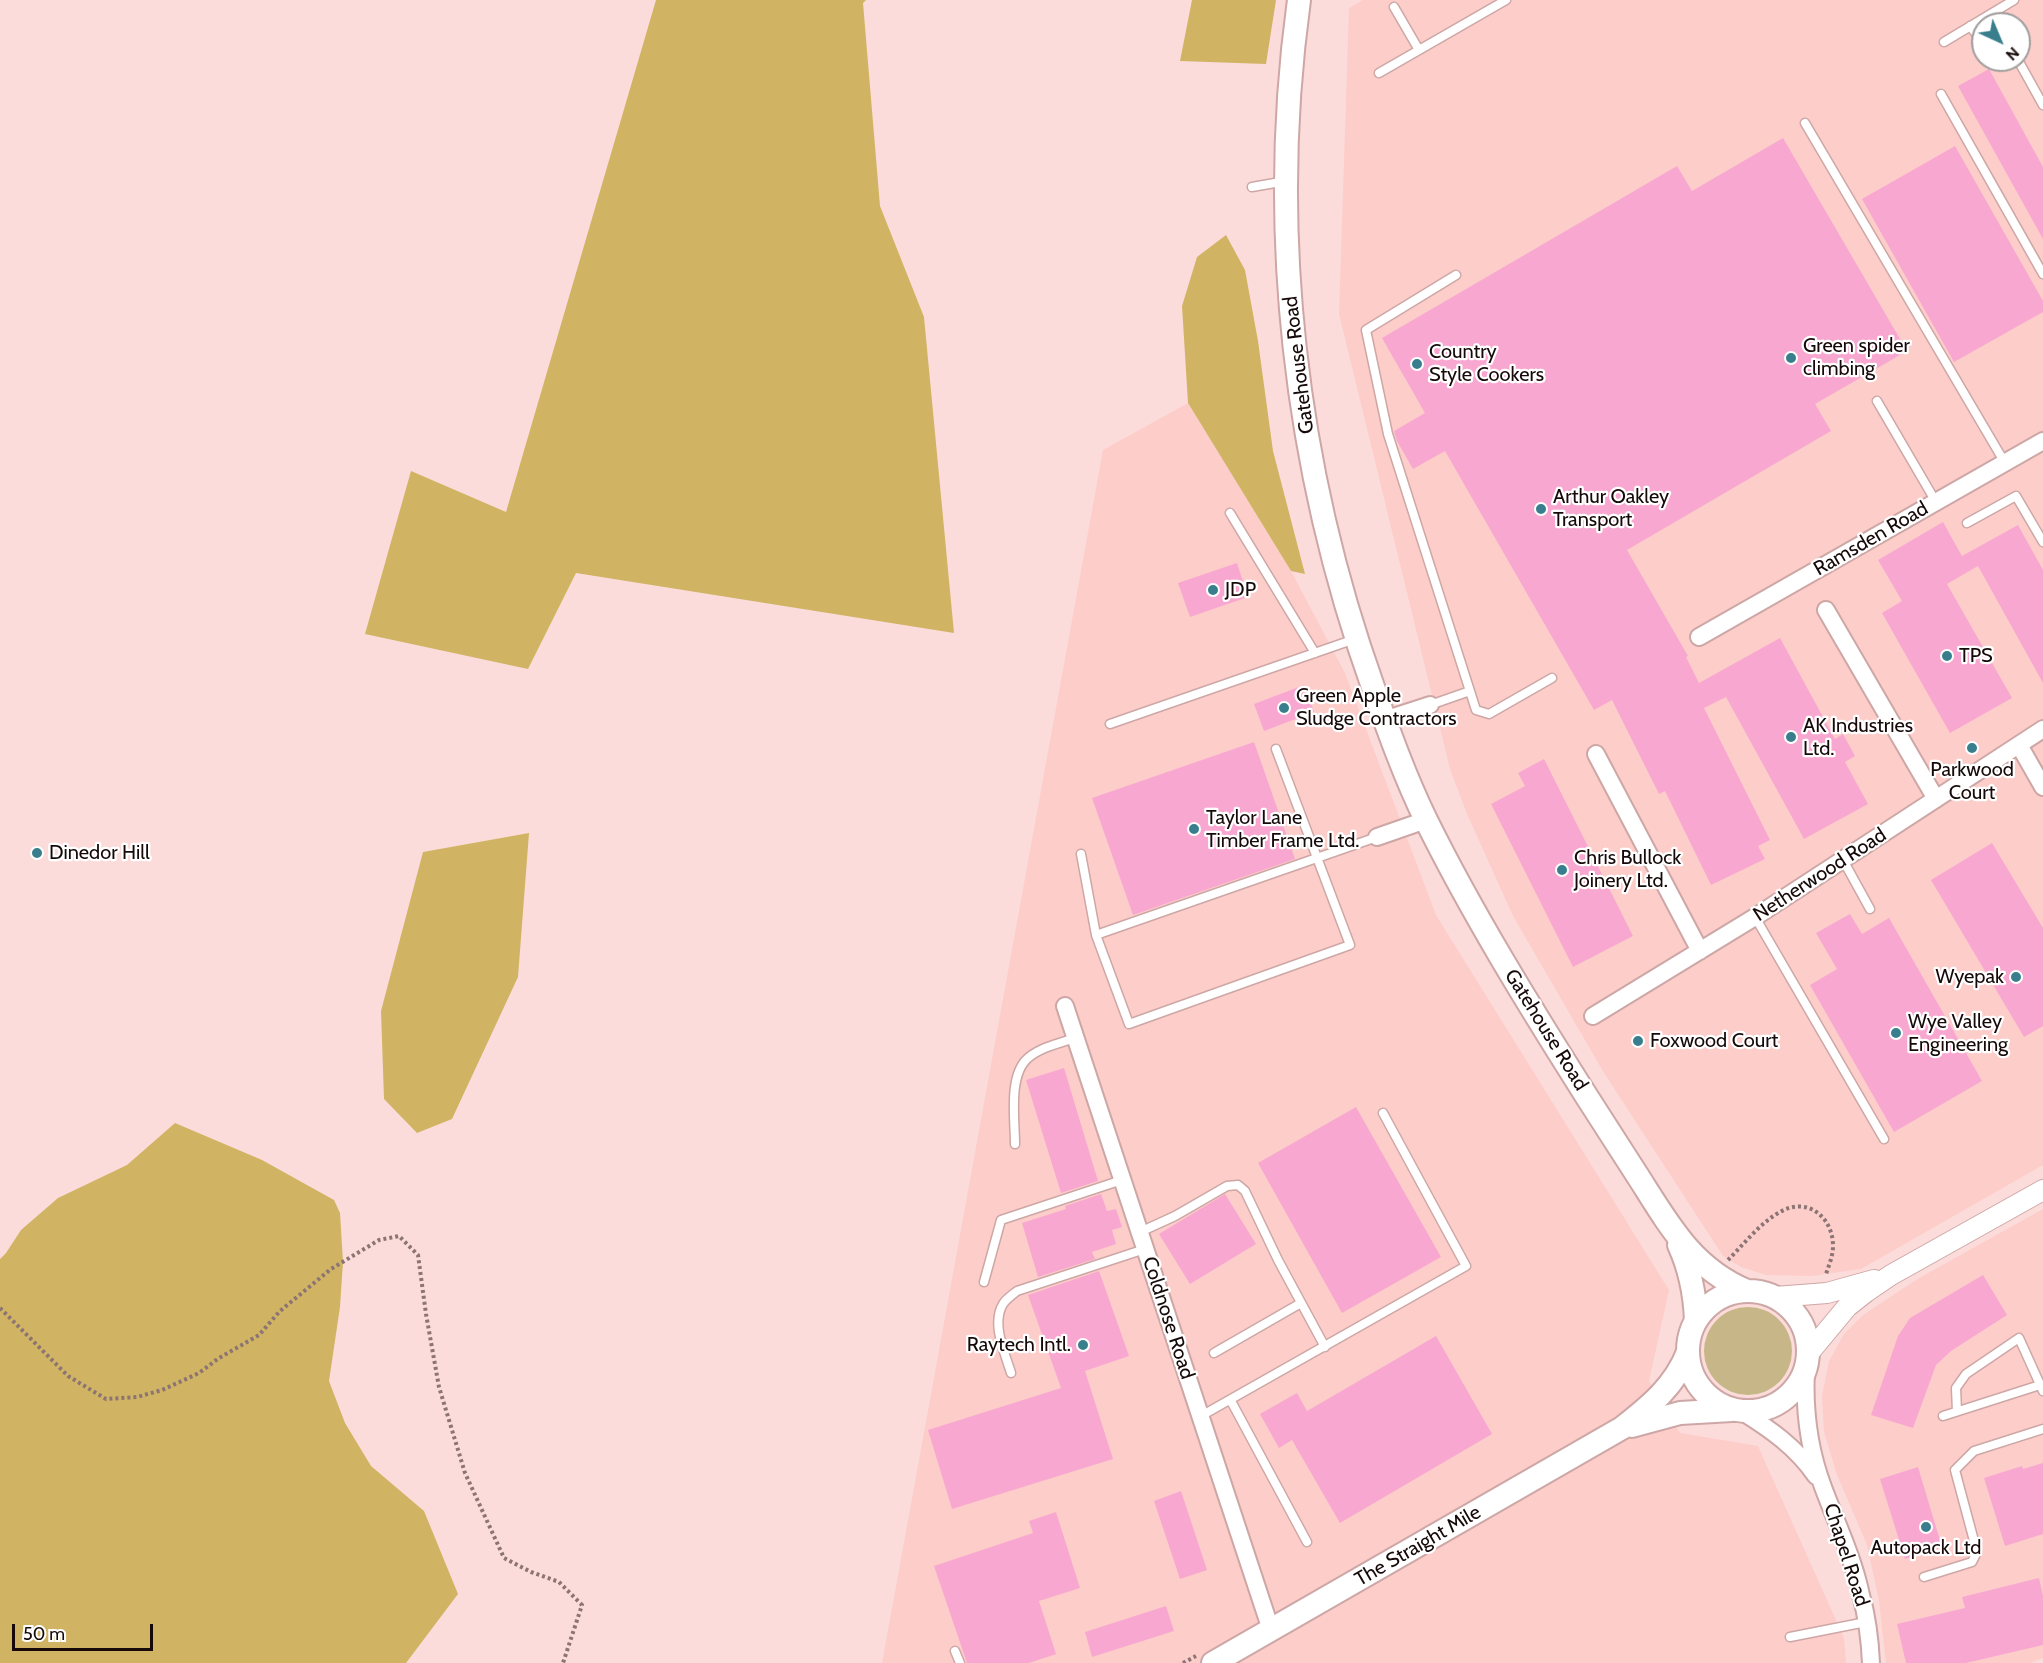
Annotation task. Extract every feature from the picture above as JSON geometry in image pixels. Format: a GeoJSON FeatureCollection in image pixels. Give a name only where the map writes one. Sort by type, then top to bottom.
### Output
{"type":"FeatureCollection","features":[{"type":"Feature","properties":{"kind":"main road","name":"Gatehouse Road"},"geometry":{"type":"LineString","coordinates":[[1299,0],[1290,87],[1286,181],[1288,263],[1297,372],[1325,531],[1356,639],[1384,720],[1426,820],[1486,930],[1552,1042],[1675,1235],[1687,1263],[1693,1287],[1696,1321]]}},
{"type":"Feature","properties":{"kind":"main road","name":"Gatehouse Road"},"geometry":{"type":"LineString","coordinates":[[1675,1235],[1712,1272],[1728,1283],[1747,1291]]}},
{"type":"Feature","properties":{"kind":"main road"},"geometry":{"type":"LineString","coordinates":[[1747,1291],[1775,1297],[1787,1305],[1797,1316],[1806,1332],[1807,1361],[1800,1383],[1778,1404],[1763,1410],[1737,1410],[1718,1404],[1696,1382],[1690,1368],[1688,1352],[1690,1336],[1696,1321],[1719,1299],[1733,1293],[1747,1291]]}},
{"type":"Feature","properties":{"kind":"main road","name":"The Straight Mile"},"geometry":{"type":"LineString","coordinates":[[1208,1658],[1272,1630],[1622,1428],[1666,1390],[1682,1368],[1688,1352]]}},
{"type":"Feature","properties":{"kind":"main road","name":"The Straight Mile"},"geometry":{"type":"LineString","coordinates":[[1622,1428],[1680,1413],[1737,1410]]}},
{"type":"Feature","properties":{"kind":"street","name":"Ramsden Road"},"geometry":{"type":"LineString","coordinates":[[1699,637],[2043,441]]}},
{"type":"Feature","properties":{"kind":"street"},"geometry":{"type":"LineString","coordinates":[[1826,610],[1936,799]]}},
{"type":"Feature","properties":{"kind":"street"},"geometry":{"type":"LineString","coordinates":[[1384,720],[1430,705]]}},
{"type":"Feature","properties":{"kind":"street","name":"Netherwood Road"},"geometry":{"type":"LineString","coordinates":[[1593,1016],[1755,917],[2043,729]]}},
{"type":"Feature","properties":{"kind":"street"},"geometry":{"type":"LineString","coordinates":[[2019,745],[2043,787]]}},
{"type":"Feature","properties":{"kind":"street"},"geometry":{"type":"LineString","coordinates":[[1596,754],[1700,951]]}},
{"type":"Feature","properties":{"kind":"street"},"geometry":{"type":"LineString","coordinates":[[1377,837],[1426,820]]}},
{"type":"Feature","properties":{"kind":"street","name":"Coldnose Road"},"geometry":{"type":"LineString","coordinates":[[1065,1006],[1272,1630]]}},
{"type":"Feature","properties":{"kind":"street"},"geometry":{"type":"LineString","coordinates":[[1807,1361],[1847,1307],[1891,1275],[2043,1190]]}},
{"type":"Feature","properties":{"kind":"street"},"geometry":{"type":"LineString","coordinates":[[1775,1297],[1827,1293],[1891,1275]]}},
{"type":"Feature","properties":{"kind":"street","name":"Chapel Road"},"geometry":{"type":"LineString","coordinates":[[1807,1361],[1804,1397],[1808,1424],[1821,1484],[1848,1552],[1861,1594],[1871,1663]]}},
{"type":"Feature","properties":{"kind":"street","name":"Chapel Road"},"geometry":{"type":"LineString","coordinates":[[1737,1410],[1777,1434],[1793,1447],[1807,1462],[1821,1484]]}},
{"type":"Feature","properties":{"kind":"lane"},"geometry":{"type":"LineString","coordinates":[[1379,73],[1506,0]]}},
{"type":"Feature","properties":{"kind":"lane"},"geometry":{"type":"LineString","coordinates":[[1944,42],[2014,0]]}},
{"type":"Feature","properties":{"kind":"lane"},"geometry":{"type":"LineString","coordinates":[[1394,7],[1419,50]]}},
{"type":"Feature","properties":{"kind":"lane"},"geometry":{"type":"LineString","coordinates":[[2025,72],[2043,105]]}},
{"type":"Feature","properties":{"kind":"lane"},"geometry":{"type":"LineString","coordinates":[[1941,94],[2043,274]]}},
{"type":"Feature","properties":{"kind":"lane"},"geometry":{"type":"LineString","coordinates":[[1805,123],[2005,463]]}},
{"type":"Feature","properties":{"kind":"lane"},"geometry":{"type":"LineString","coordinates":[[1251,187],[1286,181]]}},
{"type":"Feature","properties":{"kind":"lane"},"geometry":{"type":"LineString","coordinates":[[1456,275],[1366,330],[1388,434],[1476,710],[1489,714],[1552,678]]}},
{"type":"Feature","properties":{"kind":"lane"},"geometry":{"type":"LineString","coordinates":[[1877,401],[1936,502]]}},
{"type":"Feature","properties":{"kind":"lane"},"geometry":{"type":"LineString","coordinates":[[1967,523],[2016,496],[2043,542]]}},
{"type":"Feature","properties":{"kind":"lane"},"geometry":{"type":"LineString","coordinates":[[1230,513],[1315,653]]}},
{"type":"Feature","properties":{"kind":"lane"},"geometry":{"type":"LineString","coordinates":[[1110,724],[1356,639]]}},
{"type":"Feature","properties":{"kind":"lane"},"geometry":{"type":"LineString","coordinates":[[1430,705],[1470,691]]}},
{"type":"Feature","properties":{"kind":"lane"},"geometry":{"type":"LineString","coordinates":[[1081,854],[1096,935],[1129,1024],[1350,945],[1276,749]]}},
{"type":"Feature","properties":{"kind":"lane"},"geometry":{"type":"LineString","coordinates":[[1096,935],[1377,837]]}},
{"type":"Feature","properties":{"kind":"lane"},"geometry":{"type":"LineString","coordinates":[[1843,860],[1870,909]]}},
{"type":"Feature","properties":{"kind":"lane"},"geometry":{"type":"LineString","coordinates":[[1755,917],[1884,1139]]}},
{"type":"Feature","properties":{"kind":"lane"},"geometry":{"type":"LineString","coordinates":[[1015,1144],[1014,1098],[1016,1079],[1021,1066],[1042,1050],[1075,1038]]}},
{"type":"Feature","properties":{"kind":"lane"},"geometry":{"type":"LineString","coordinates":[[1200,1416],[1231,1401],[1466,1266],[1383,1113]]}},
{"type":"Feature","properties":{"kind":"lane"},"geometry":{"type":"LineString","coordinates":[[984,1282],[1001,1220],[1122,1180]]}},
{"type":"Feature","properties":{"kind":"lane"},"geometry":{"type":"LineString","coordinates":[[1140,1233],[1227,1186],[1238,1185],[1245,1191],[1278,1260],[1325,1347]]}},
{"type":"Feature","properties":{"kind":"lane"},"geometry":{"type":"LineString","coordinates":[[1011,1373],[998,1327],[998,1315],[1004,1302],[1017,1291],[1145,1250]]}},
{"type":"Feature","properties":{"kind":"lane"},"geometry":{"type":"LineString","coordinates":[[1214,1353],[1301,1303]]}},
{"type":"Feature","properties":{"kind":"lane"},"geometry":{"type":"LineString","coordinates":[[1943,1416],[2042,1388],[2019,1338],[1965,1374],[1956,1388],[1957,1411]]}},
{"type":"Feature","properties":{"kind":"lane"},"geometry":{"type":"LineString","coordinates":[[1231,1401],[1307,1542]]}},
{"type":"Feature","properties":{"kind":"lane"},"geometry":{"type":"LineString","coordinates":[[1924,1577],[1972,1562],[1977,1552],[1955,1470],[1974,1451],[2043,1430]]}},
{"type":"Feature","properties":{"kind":"lane"},"geometry":{"type":"LineString","coordinates":[[1790,1637],[1866,1622]]}},
{"type":"Feature","properties":{"kind":"lane"},"geometry":{"type":"LineString","coordinates":[[955,1651],[960,1663]]}},
{"type":"Feature","properties":{"kind":"path"},"geometry":{"type":"LineString","coordinates":[[1722,1266],[1779,1212],[1798,1205],[1807,1206],[1828,1222],[1831,1231],[1833,1249],[1824,1281]]}},
{"type":"Feature","properties":{"kind":"path"},"geometry":{"type":"LineString","coordinates":[[0,1308],[68,1376],[106,1399],[137,1396],[162,1390],[199,1373],[219,1358],[259,1335],[280,1311],[331,1269],[379,1240],[399,1236],[418,1255],[439,1387],[465,1473],[504,1558],[531,1572],[559,1582],[582,1605],[563,1663]]}},
{"type":"Feature","properties":{"kind":"path"},"geometry":{"type":"LineString","coordinates":[[1183,1663],[1208,1658]]}},
{"type":"Feature","properties":{"kind":"shaded area"},"geometry":{"type":"Polygon","coordinates":[[[656,0],[866,0],[863,3],[880,206],[924,317],[954,633],[576,573],[528,669],[365,634],[411,471],[506,512],[656,0]]]}},
{"type":"Feature","properties":{"kind":"shaded area"},"geometry":{"type":"Polygon","coordinates":[[[1192,0],[1276,0],[1266,64],[1180,61],[1192,0]]]}},
{"type":"Feature","properties":{"kind":"shaded area"},"geometry":{"type":"Polygon","coordinates":[[[1363,0],[2043,0],[2043,1165],[1861,1269],[1812,1276],[1766,1275],[1741,1267],[1723,1256],[1604,1073],[1513,916],[1467,814],[1450,769],[1339,314],[1349,8],[1363,0]]]}},
{"type":"Feature","properties":{"kind":"shaded area"},"geometry":{"type":"Polygon","coordinates":[[[1226,235],[1245,270],[1258,341],[1273,451],[1305,574],[1291,571],[1188,403],[1182,306],[1197,257],[1226,235]]]}},
{"type":"Feature","properties":{"kind":"shaded area"},"geometry":{"type":"Polygon","coordinates":[[[1188,403],[1291,571],[1345,673],[1436,915],[1669,1290],[1649,1381],[1680,1433],[1758,1446],[1844,1638],[1846,1663],[882,1663],[1103,450],[1188,403]]]}},
{"type":"Feature","properties":{"kind":"shaded area"},"geometry":{"type":"Polygon","coordinates":[[[529,833],[518,977],[452,1119],[417,1133],[384,1099],[381,1011],[423,852],[529,833]]]}},
{"type":"Feature","properties":{"kind":"shaded area"},"geometry":{"type":"Polygon","coordinates":[[[175,1123],[262,1160],[334,1200],[340,1213],[343,1262],[340,1307],[329,1381],[345,1423],[371,1466],[424,1511],[458,1594],[406,1663],[0,1663],[0,1259],[21,1230],[58,1198],[127,1165],[175,1123]]]}},
{"type":"Feature","properties":{"kind":"shaded area"},"geometry":{"type":"Polygon","coordinates":[[[2043,1209],[2043,1658],[2030,1663],[1886,1663],[1879,1601],[1867,1545],[1837,1475],[1824,1432],[1822,1396],[1829,1361],[1844,1334],[1863,1315],[1919,1278],[2043,1209]]]}},
{"type":"Feature","properties":{"kind":"shaded area"},"geometry":{"type":"Polygon","coordinates":[[[1739,1307],[1757,1307],[1773,1314],[1785,1326],[1792,1342],[1792,1360],[1785,1376],[1773,1388],[1757,1395],[1739,1395],[1723,1388],[1711,1376],[1704,1360],[1704,1342],[1711,1326],[1723,1314],[1739,1307]]]}},
{"type":"Feature","properties":{"kind":"building"},"geometry":{"type":"Polygon","coordinates":[[[1984,72],[1991,72],[2043,167],[2043,239],[1958,86],[1984,72]]]}},
{"type":"Feature","properties":{"kind":"building"},"geometry":{"type":"Polygon","coordinates":[[[1783,138],[1907,351],[1815,404],[1831,431],[1627,550],[1688,656],[1686,657],[1699,683],[1780,638],[1835,739],[1843,734],[1855,756],[1845,762],[1868,804],[1804,839],[1726,697],[1704,708],[1770,840],[1758,846],[1765,859],[1711,885],[1665,791],[1659,794],[1612,700],[1594,710],[1445,451],[1413,469],[1394,431],[1425,413],[1382,338],[1677,166],[1692,191],[1783,138]]]}},
{"type":"Feature","properties":{"kind":"building"},"geometry":{"type":"Polygon","coordinates":[[[1955,146],[2043,301],[2043,312],[1954,362],[1862,199],[1955,146]]]}},
{"type":"Feature","properties":{"kind":"building","name":"TPS"},"geometry":{"type":"Polygon","coordinates":[[[1943,522],[1962,556],[2018,525],[2043,570],[2043,683],[1978,566],[1947,584],[2012,698],[1950,733],[1882,613],[1902,601],[1878,560],[1943,522]]]}},
{"type":"Feature","properties":{"kind":"building","name":"JDP"},"geometry":{"type":"Polygon","coordinates":[[[1237,563],[1248,597],[1190,617],[1178,583],[1237,563]]]}},
{"type":"Feature","properties":{"kind":"building","name":"Green Apple Sludge Contractors"},"geometry":{"type":"Polygon","coordinates":[[[1304,685],[1314,712],[1264,731],[1254,704],[1304,685]]]}},
{"type":"Feature","properties":{"kind":"building","name":"Taylor Lane Timber Frame Ltd."},"geometry":{"type":"Polygon","coordinates":[[[1254,742],[1295,859],[1133,915],[1092,798],[1254,742]]]}},
{"type":"Feature","properties":{"kind":"building","name":"Chris Bullock Joinery Ltd."},"geometry":{"type":"Polygon","coordinates":[[[1544,759],[1633,936],[1573,967],[1491,804],[1525,786],[1518,773],[1544,759]]]}},
{"type":"Feature","properties":{"kind":"building","name":"Wyepak"},"geometry":{"type":"Polygon","coordinates":[[[1992,843],[2043,928],[2043,1026],[2024,1037],[1931,880],[1992,843]]]}},
{"type":"Feature","properties":{"kind":"building","name":"Wye Valley Engineering"},"geometry":{"type":"Polygon","coordinates":[[[1850,914],[1862,934],[1889,918],[1982,1081],[1894,1132],[1810,985],[1837,969],[1816,933],[1850,914]]]}},
{"type":"Feature","properties":{"kind":"building"},"geometry":{"type":"Polygon","coordinates":[[[1064,1068],[1098,1181],[1061,1193],[1026,1080],[1064,1068]]]}},
{"type":"Feature","properties":{"kind":"building"},"geometry":{"type":"Polygon","coordinates":[[[1356,1107],[1441,1257],[1342,1313],[1258,1163],[1356,1107]]]}},
{"type":"Feature","properties":{"kind":"building"},"geometry":{"type":"Polygon","coordinates":[[[1101,1194],[1107,1211],[1116,1209],[1122,1227],[1112,1230],[1116,1244],[1092,1252],[1095,1259],[1038,1277],[1022,1223],[1066,1209],[1065,1206],[1101,1194]]]}},
{"type":"Feature","properties":{"kind":"building"},"geometry":{"type":"Polygon","coordinates":[[[1225,1194],[1256,1244],[1190,1284],[1159,1234],[1225,1194]]]}},
{"type":"Feature","properties":{"kind":"building"},"geometry":{"type":"Polygon","coordinates":[[[1099,1271],[1129,1356],[1085,1371],[1113,1459],[952,1509],[928,1430],[1061,1388],[1028,1295],[1099,1271]]]}},
{"type":"Feature","properties":{"kind":"building"},"geometry":{"type":"Polygon","coordinates":[[[1983,1275],[2007,1315],[1951,1351],[1936,1365],[1913,1428],[1871,1415],[1898,1336],[1910,1318],[1983,1275]]]}},
{"type":"Feature","properties":{"kind":"building"},"geometry":{"type":"Polygon","coordinates":[[[1436,1336],[1492,1434],[1340,1523],[1292,1440],[1279,1448],[1260,1414],[1297,1393],[1307,1411],[1436,1336]]]}},
{"type":"Feature","properties":{"kind":"building"},"geometry":{"type":"Polygon","coordinates":[[[2043,1463],[2043,1534],[2005,1546],[1984,1478],[2022,1466],[2023,1469],[2043,1463]]]}},
{"type":"Feature","properties":{"kind":"building"},"geometry":{"type":"Polygon","coordinates":[[[1918,1467],[1942,1547],[1905,1559],[1880,1479],[1918,1467]]]}},
{"type":"Feature","properties":{"kind":"building"},"geometry":{"type":"Polygon","coordinates":[[[1181,1491],[1207,1570],[1180,1579],[1154,1501],[1181,1491]]]}},
{"type":"Feature","properties":{"kind":"building"},"geometry":{"type":"Polygon","coordinates":[[[1056,1512],[1080,1588],[1039,1601],[1056,1654],[1029,1663],[967,1663],[934,1566],[1033,1533],[1029,1521],[1056,1512]]]}},
{"type":"Feature","properties":{"kind":"building"},"geometry":{"type":"Polygon","coordinates":[[[2039,1578],[2043,1596],[2043,1645],[1966,1663],[1906,1663],[1897,1624],[1965,1608],[1962,1597],[2039,1578]]]}},
{"type":"Feature","properties":{"kind":"building"},"geometry":{"type":"Polygon","coordinates":[[[1166,1606],[1174,1631],[1092,1657],[1085,1632],[1166,1606]]]}},
{"type":"Feature","properties":{"kind":"place","name":"Green spider climbing"},"geometry":{"type":"Point","coordinates":[1791,358]}},
{"type":"Feature","properties":{"kind":"place","name":"Country Style Cookers"},"geometry":{"type":"Point","coordinates":[1417,364]}},
{"type":"Feature","properties":{"kind":"place","name":"Arthur Oakley Transport"},"geometry":{"type":"Point","coordinates":[1541,509]}},
{"type":"Feature","properties":{"kind":"place","name":"JDP"},"geometry":{"type":"Point","coordinates":[1213,590]}},
{"type":"Feature","properties":{"kind":"place","name":"TPS"},"geometry":{"type":"Point","coordinates":[1947,656]}},
{"type":"Feature","properties":{"kind":"place","name":"Green Apple Sludge Contractors"},"geometry":{"type":"Point","coordinates":[1284,708]}},
{"type":"Feature","properties":{"kind":"place","name":"AK Industries Ltd."},"geometry":{"type":"Point","coordinates":[1791,737]}},
{"type":"Feature","properties":{"kind":"place","name":"Parkwood Court"},"geometry":{"type":"Point","coordinates":[1972,748]}},
{"type":"Feature","properties":{"kind":"place","name":"Taylor Lane Timber Frame Ltd."},"geometry":{"type":"Point","coordinates":[1194,829]}},
{"type":"Feature","properties":{"kind":"place","name":"Dinedor Hill"},"geometry":{"type":"Point","coordinates":[37,853]}},
{"type":"Feature","properties":{"kind":"place","name":"Chris Bullock Joinery Ltd."},"geometry":{"type":"Point","coordinates":[1562,870]}},
{"type":"Feature","properties":{"kind":"place","name":"Wyepak"},"geometry":{"type":"Point","coordinates":[2016,977]}},
{"type":"Feature","properties":{"kind":"place","name":"Wye Valley Engineering"},"geometry":{"type":"Point","coordinates":[1896,1033]}},
{"type":"Feature","properties":{"kind":"place","name":"Foxwood Court"},"geometry":{"type":"Point","coordinates":[1638,1041]}},
{"type":"Feature","properties":{"kind":"place","name":"Raytech Intl."},"geometry":{"type":"Point","coordinates":[1083,1345]}},
{"type":"Feature","properties":{"kind":"place","name":"Autopack Ltd"},"geometry":{"type":"Point","coordinates":[1926,1527]}}]}
